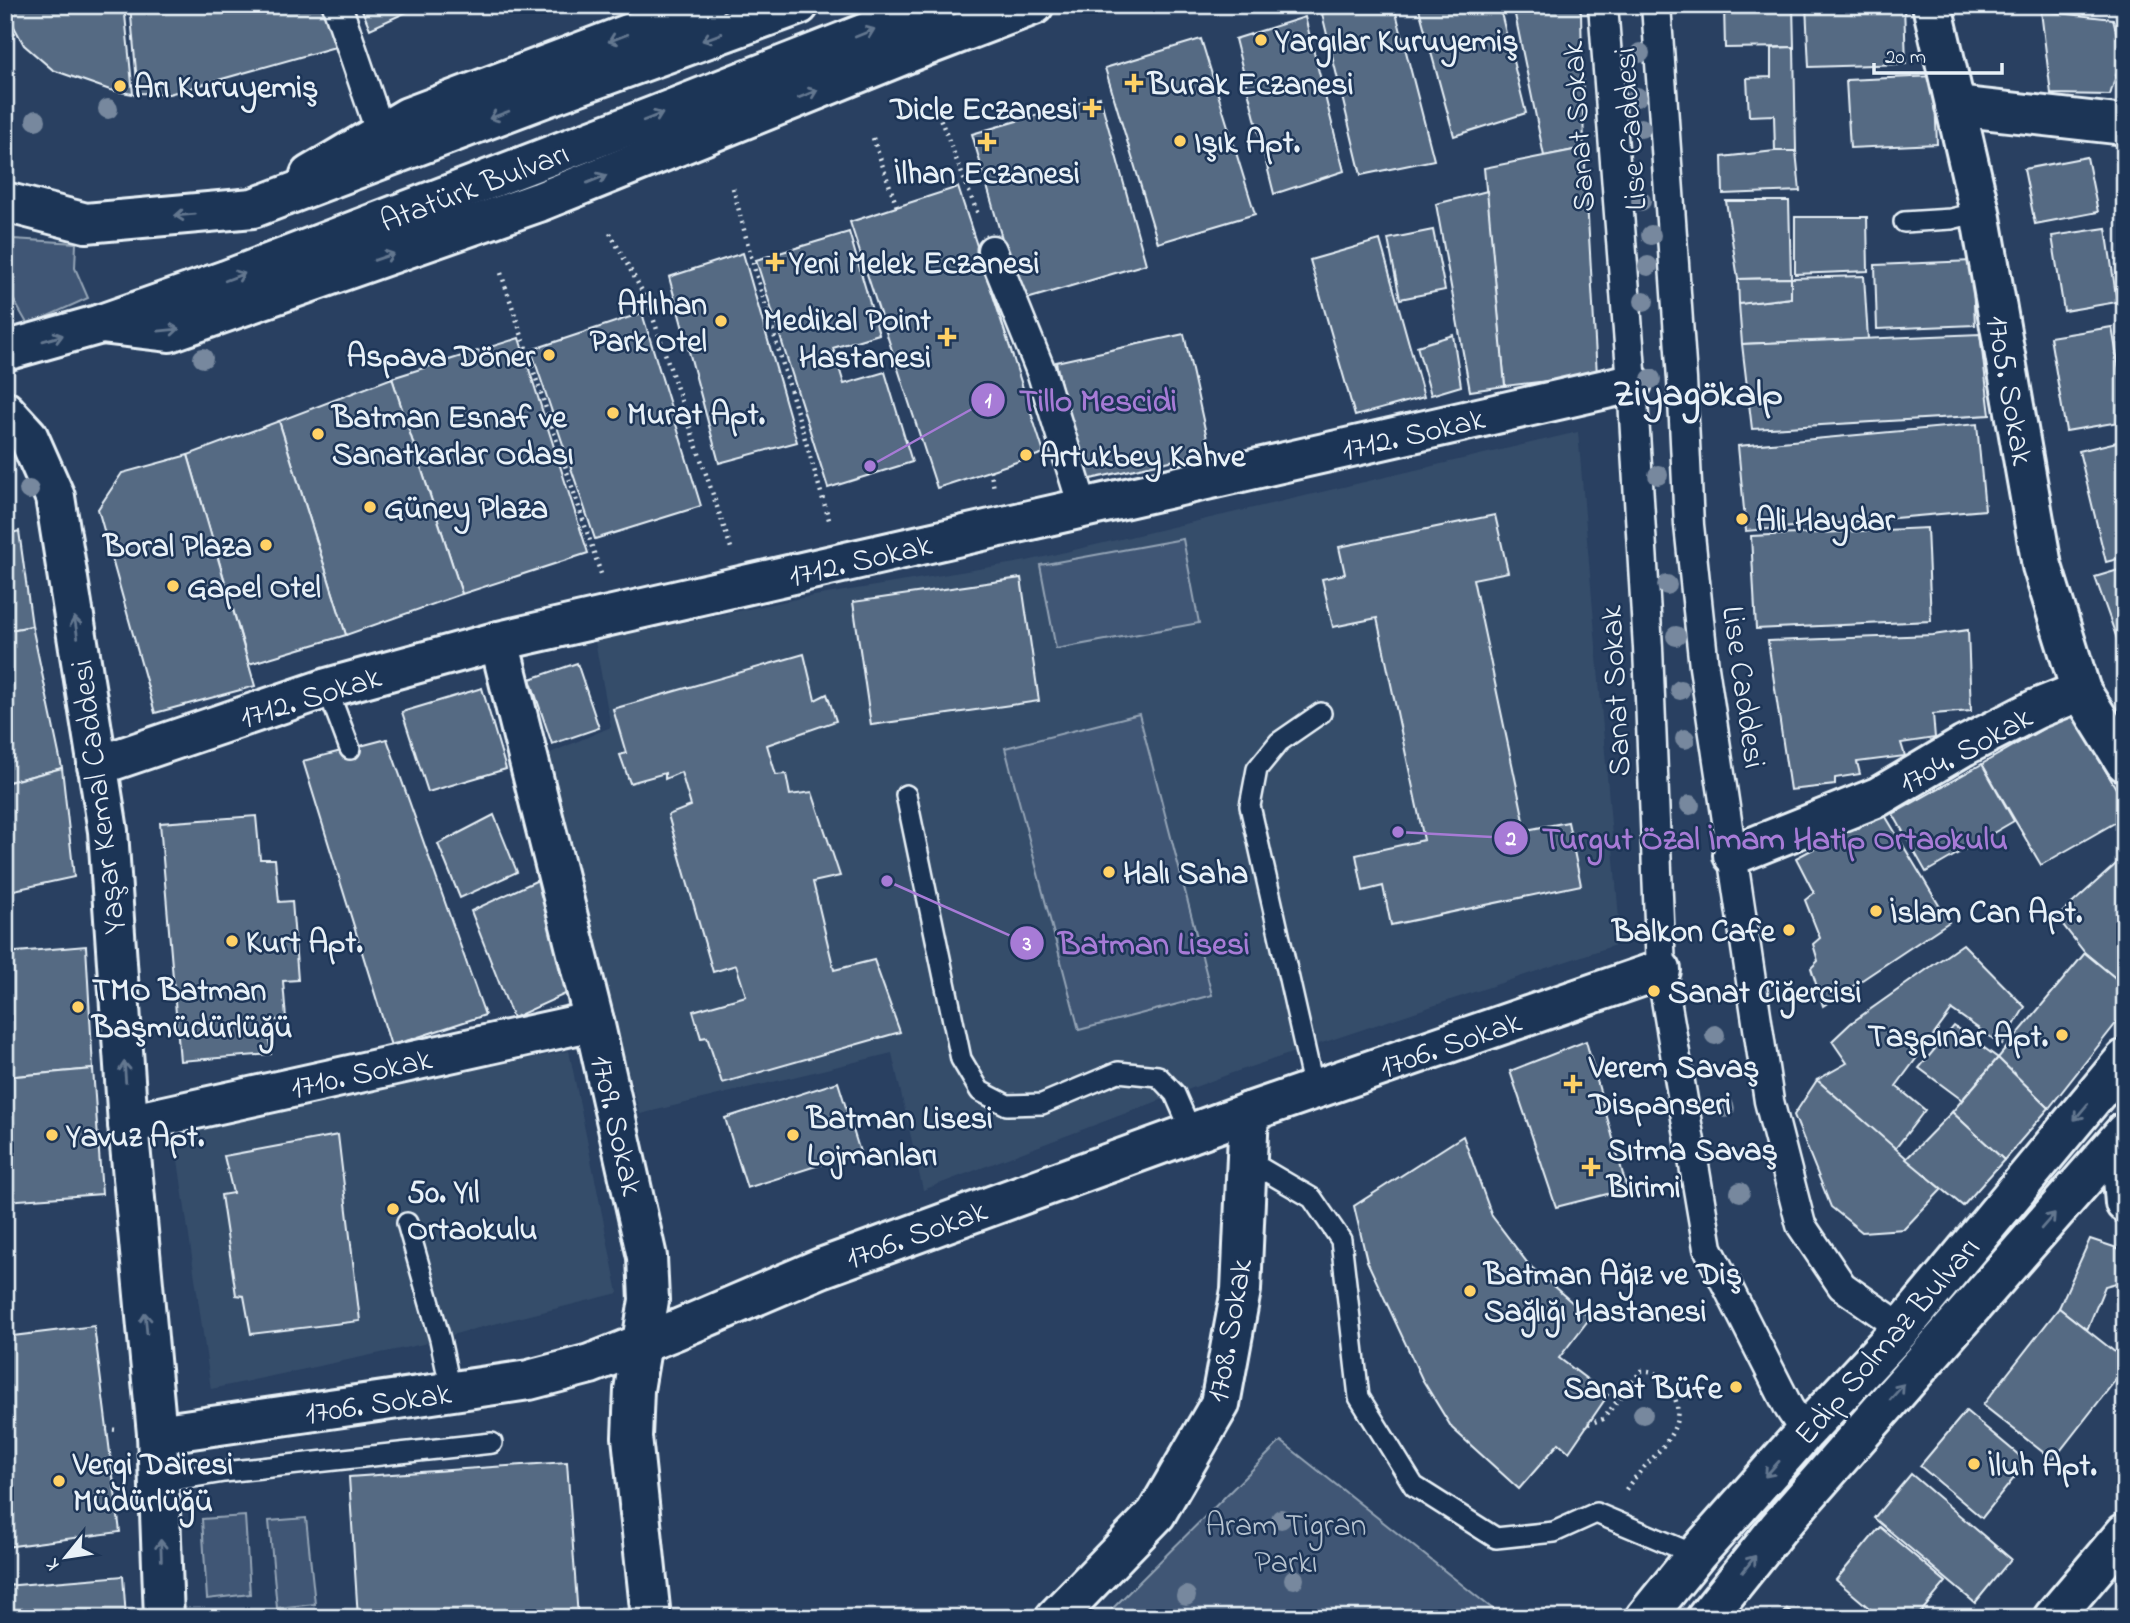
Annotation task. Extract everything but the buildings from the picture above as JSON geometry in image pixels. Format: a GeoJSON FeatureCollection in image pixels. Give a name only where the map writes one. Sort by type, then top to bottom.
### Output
{"type":"FeatureCollection","features":[{"type":"Feature","properties":{"kind":"street"},"geometry":{"type":"LineString","coordinates":[[337,5],[381,134]]}},
{"type":"Feature","properties":{"kind":"street"},"geometry":{"type":"LineString","coordinates":[[253,208],[408,117],[705,5]]}},
{"type":"Feature","properties":{"kind":"street","name":"Atatürk Bulvarı"},"geometry":{"type":"LineString","coordinates":[[5,202],[86,223],[253,208],[799,5]]}},
{"type":"Feature","properties":{"kind":"street","name":"Atatürk Bulvarı"},"geometry":{"type":"LineString","coordinates":[[5,351],[102,324],[226,280],[654,117],[937,5]]}},
{"type":"Feature","properties":{"kind":"street"},"geometry":{"type":"LineString","coordinates":[[102,324],[169,332],[540,202],[1034,5]]}},
{"type":"Feature","properties":{"kind":"street","name":"Sanat Sokak"},"geometry":{"type":"LineString","coordinates":[[1603,5],[1632,383],[1648,648],[1661,970],[1708,1248],[1789,1408],[1805,1432]]}},
{"type":"Feature","properties":{"kind":"street","name":"Lise Caddesi"},"geometry":{"type":"LineString","coordinates":[[1656,5],[1682,379],[1689,525],[1704,667],[1769,1101],[1801,1225],[1842,1286],[1902,1328]]}},
{"type":"Feature","properties":{"kind":"street","name":"1705. Sokak"},"geometry":{"type":"LineString","coordinates":[[1932,5],[1980,212],[2042,566],[2081,691],[2125,762]]}},
{"type":"Feature","properties":{"kind":"street"},"geometry":{"type":"LineString","coordinates":[[1955,106],[2125,125]]}},
{"type":"Feature","properties":{"kind":"street"},"geometry":{"type":"LineString","coordinates":[[992,250],[1042,374],[1083,507]]}},
{"type":"Feature","properties":{"kind":"street","name":"1712. Sokak"},"geometry":{"type":"LineString","coordinates":[[97,766],[327,688],[499,642],[1632,383]]}},
{"type":"Feature","properties":{"kind":"street","name":"Yaşar Kemal Caddesi"},"geometry":{"type":"LineString","coordinates":[[5,411],[28,436],[55,497],[108,831],[128,1124],[157,1434],[164,1618]]}},
{"type":"Feature","properties":{"kind":"street","name":"1709. Sokak"},"geometry":{"type":"LineString","coordinates":[[499,642],[594,1021],[648,1257],[649,1300],[634,1390],[632,1437],[651,1618]]}},
{"type":"Feature","properties":{"kind":"street","name":"1704. Sokak"},"geometry":{"type":"LineString","coordinates":[[1734,855],[1878,797],[1964,746],[2036,709],[2081,691]]}},
{"type":"Feature","properties":{"kind":"street","name":"1706. Sokak"},"geometry":{"type":"LineString","coordinates":[[157,1434],[529,1380],[590,1364],[821,1268],[1249,1112],[1661,970]]}},
{"type":"Feature","properties":{"kind":"street","name":"1710. Sokak"},"geometry":{"type":"LineString","coordinates":[[128,1124],[594,1021]]}},
{"type":"Feature","properties":{"kind":"street","name":"Edip Solmaz Bulvarı"},"geometry":{"type":"LineString","coordinates":[[1645,1618],[1696,1555],[1805,1432],[1902,1328],[2125,1059]]}},
{"type":"Feature","properties":{"kind":"street","name":"1708. Sokak"},"geometry":{"type":"LineString","coordinates":[[1055,1618],[1156,1514],[1220,1404],[1241,1290],[1249,1112]]}},
{"type":"Feature","properties":{"kind":"street"},"geometry":{"type":"LineString","coordinates":[[2121,1138],[2125,1203]]}},
{"type":"Feature","properties":{"kind":"street","name":"Edip Solmaz Bulvarı"},"geometry":{"type":"LineString","coordinates":[[1706,1618],[1778,1528],[2121,1138]]}},
{"type":"Feature","properties":{"kind":"street"},"geometry":{"type":"LineString","coordinates":[[2053,1618],[2125,1533]]}},
{"type":"Feature","properties":{"kind":"lane"},"geometry":{"type":"LineString","coordinates":[[1904,222],[1951,219],[1980,212]]}},
{"type":"Feature","properties":{"kind":"lane"},"geometry":{"type":"LineString","coordinates":[[327,688],[350,749]]}},
{"type":"Feature","properties":{"kind":"lane"},"geometry":{"type":"LineString","coordinates":[[1314,1089],[1250,806],[1256,769],[1279,742],[1321,713]]}},
{"type":"Feature","properties":{"kind":"lane"},"geometry":{"type":"LineString","coordinates":[[906,794],[961,1059],[979,1091],[1007,1105],[1042,1104],[1118,1072],[1158,1076],[1175,1094],[1192,1133]]}},
{"type":"Feature","properties":{"kind":"lane"},"geometry":{"type":"LineString","coordinates":[[1247,1160],[1312,1198],[1341,1240],[1359,1397],[1414,1486],[1496,1538],[1554,1532],[1596,1513],[1696,1555]]}},
{"type":"Feature","properties":{"kind":"lane"},"geometry":{"type":"LineString","coordinates":[[407,1223],[440,1339],[451,1391]]}},
{"type":"Feature","properties":{"kind":"lane"},"geometry":{"type":"LineString","coordinates":[[158,1483],[224,1472],[492,1443]]}},
{"type":"Feature","properties":{"kind":"path"},"geometry":{"type":"LineString","coordinates":[[938,113],[992,250]]}},
{"type":"Feature","properties":{"kind":"path"},"geometry":{"type":"LineString","coordinates":[[873,138],[897,207]]}},
{"type":"Feature","properties":{"kind":"path"},"geometry":{"type":"LineString","coordinates":[[733,188],[842,563]]}},
{"type":"Feature","properties":{"kind":"path"},"geometry":{"type":"LineString","coordinates":[[610,233],[647,300],[743,585]]}},
{"type":"Feature","properties":{"kind":"path"},"geometry":{"type":"LineString","coordinates":[[501,273],[615,615]]}},
{"type":"Feature","properties":{"kind":"path"},"geometry":{"type":"LineString","coordinates":[[1588,1424],[1603,1419],[1641,1371],[1650,1370],[1662,1376],[1677,1400],[1679,1414],[1667,1441],[1626,1488],[1618,1506],[1624,1524]]}},
{"type":"Feature","properties":{"kind":"path"},"geometry":{"type":"LineString","coordinates":[[351,1618],[358,1617]]}},
{"type":"Feature","properties":{"kind":"shaded area"},"geometry":{"type":"Polygon","coordinates":[[[1578,432],[1621,943],[1232,1073],[923,1190],[892,1053],[640,1114],[541,757],[611,727],[595,641],[796,599],[1027,561],[1578,432]]]}},
{"type":"Feature","properties":{"kind":"shaded area","name":"50. Yıl Ortaokulu"},"geometry":{"type":"Polygon","coordinates":[[[569,1051],[618,1293],[423,1344],[211,1389],[173,1125],[569,1051]]]}},
{"type":"Feature","properties":{"kind":"green space"},"geometry":{"type":"Polygon","coordinates":[[[5,236],[13,239],[76,243],[75,268],[88,298],[28,325],[5,285],[5,236]]]}},
{"type":"Feature","properties":{"kind":"green space"},"geometry":{"type":"Polygon","coordinates":[[[1183,539],[1199,623],[1056,649],[1040,565],[1183,539]]]}},
{"type":"Feature","properties":{"kind":"green space","name":"Halı Saha"},"geometry":{"type":"Polygon","coordinates":[[[1139,714],[1212,995],[1079,1030],[1005,748],[1139,714]]]}},
{"type":"Feature","properties":{"kind":"green space","name":"Aram Tigran Parkı"},"geometry":{"type":"Polygon","coordinates":[[[1281,1441],[1504,1618],[1103,1618],[1281,1441]]]}},
{"type":"Feature","properties":{"kind":"green space"},"geometry":{"type":"Polygon","coordinates":[[[245,1516],[250,1594],[207,1599],[202,1519],[245,1516]]]}},
{"type":"Feature","properties":{"kind":"green space"},"geometry":{"type":"Polygon","coordinates":[[[306,1518],[315,1604],[277,1608],[269,1521],[306,1518]]]}},
{"type":"Feature","properties":{"kind":"place","name":"Yargılar Kuruyemiş"},"geometry":{"type":"Point","coordinates":[1261,40]}},
{"type":"Feature","properties":{"kind":"place","name":"Burak Eczanesi"},"geometry":{"type":"Point","coordinates":[1134,83]}},
{"type":"Feature","properties":{"kind":"place","name":"Arı Kuruyemiş"},"geometry":{"type":"Point","coordinates":[120,86]}},
{"type":"Feature","properties":{"kind":"place","name":"Dicle Eczanesi"},"geometry":{"type":"Point","coordinates":[1092,108]}},
{"type":"Feature","properties":{"kind":"place","name":"Işık Apt."},"geometry":{"type":"Point","coordinates":[1180,141]}},
{"type":"Feature","properties":{"kind":"place","name":"İlhan Eczanesi"},"geometry":{"type":"Point","coordinates":[987,142]}},
{"type":"Feature","properties":{"kind":"place","name":"Yeni Melek Eczanesi"},"geometry":{"type":"Point","coordinates":[775,262]}},
{"type":"Feature","properties":{"kind":"place","name":"Atlıhan Park Otel"},"geometry":{"type":"Point","coordinates":[721,321]}},
{"type":"Feature","properties":{"kind":"place","name":"Medikal Point Hastanesi"},"geometry":{"type":"Point","coordinates":[947,337]}},
{"type":"Feature","properties":{"kind":"place","name":"Aspava Döner"},"geometry":{"type":"Point","coordinates":[549,355]}},
{"type":"Feature","properties":{"kind":"place","name":"Murat Apt."},"geometry":{"type":"Point","coordinates":[613,413]}},
{"type":"Feature","properties":{"kind":"place","name":"Batman Esnaf ve Sanatkarlar Odası"},"geometry":{"type":"Point","coordinates":[318,434]}},
{"type":"Feature","properties":{"kind":"place","name":"Artukbey Kahve"},"geometry":{"type":"Point","coordinates":[1026,455]}},
{"type":"Feature","properties":{"kind":"place","name":"Tillo Mescidi"},"geometry":{"type":"Point","coordinates":[870,466]}},
{"type":"Feature","properties":{"kind":"place","name":"Güney Plaza"},"geometry":{"type":"Point","coordinates":[370,507]}},
{"type":"Feature","properties":{"kind":"place","name":"Ali Haydar"},"geometry":{"type":"Point","coordinates":[1742,519]}},
{"type":"Feature","properties":{"kind":"place","name":"Boral Plaza"},"geometry":{"type":"Point","coordinates":[266,545]}},
{"type":"Feature","properties":{"kind":"place","name":"Gapel Otel"},"geometry":{"type":"Point","coordinates":[173,586]}},
{"type":"Feature","properties":{"kind":"place","name":"Turgut Özal İmam Hatip Ortaokulu"},"geometry":{"type":"Point","coordinates":[1398,832]}},
{"type":"Feature","properties":{"kind":"place","name":"Halı Saha"},"geometry":{"type":"Point","coordinates":[1109,872]}},
{"type":"Feature","properties":{"kind":"place","name":"Batman Lisesi"},"geometry":{"type":"Point","coordinates":[887,881]}},
{"type":"Feature","properties":{"kind":"place","name":"İslam Can Apt."},"geometry":{"type":"Point","coordinates":[1876,911]}},
{"type":"Feature","properties":{"kind":"place","name":"Balkon Cafe"},"geometry":{"type":"Point","coordinates":[1789,930]}},
{"type":"Feature","properties":{"kind":"place","name":"Kurt Apt."},"geometry":{"type":"Point","coordinates":[232,941]}},
{"type":"Feature","properties":{"kind":"place","name":"Sanat Ciğercisi"},"geometry":{"type":"Point","coordinates":[1654,991]}},
{"type":"Feature","properties":{"kind":"place","name":"TMO Batman Başmüdürlüğü"},"geometry":{"type":"Point","coordinates":[78,1007]}},
{"type":"Feature","properties":{"kind":"place","name":"Taşpınar Apt."},"geometry":{"type":"Point","coordinates":[2062,1035]}},
{"type":"Feature","properties":{"kind":"place","name":"Verem Savaş Dispanseri"},"geometry":{"type":"Point","coordinates":[1573,1084]}},
{"type":"Feature","properties":{"kind":"place","name":"Yavuz Apt."},"geometry":{"type":"Point","coordinates":[52,1135]}},
{"type":"Feature","properties":{"kind":"place","name":"Batman Lisesi Lojmanları"},"geometry":{"type":"Point","coordinates":[793,1135]}},
{"type":"Feature","properties":{"kind":"place","name":"Sıtma Savaş Birimi"},"geometry":{"type":"Point","coordinates":[1591,1167]}},
{"type":"Feature","properties":{"kind":"place","name":"50. Yıl Ortaokulu"},"geometry":{"type":"Point","coordinates":[393,1209]}},
{"type":"Feature","properties":{"kind":"place","name":"Batman Ağız ve Diş Sağlığı Hastanesi"},"geometry":{"type":"Point","coordinates":[1470,1291]}},
{"type":"Feature","properties":{"kind":"place","name":"Sanat Büfe"},"geometry":{"type":"Point","coordinates":[1736,1387]}},
{"type":"Feature","properties":{"kind":"place","name":"İluh Apt."},"geometry":{"type":"Point","coordinates":[1974,1464]}},
{"type":"Feature","properties":{"kind":"place","name":"Vergi Dairesi Müdürlüğü"},"geometry":{"type":"Point","coordinates":[59,1481]}},
{"type":"Feature","properties":{"kind":"district","name":"Ziyagökalp"},"geometry":{"type":"Point","coordinates":[1698,392]}}]}
